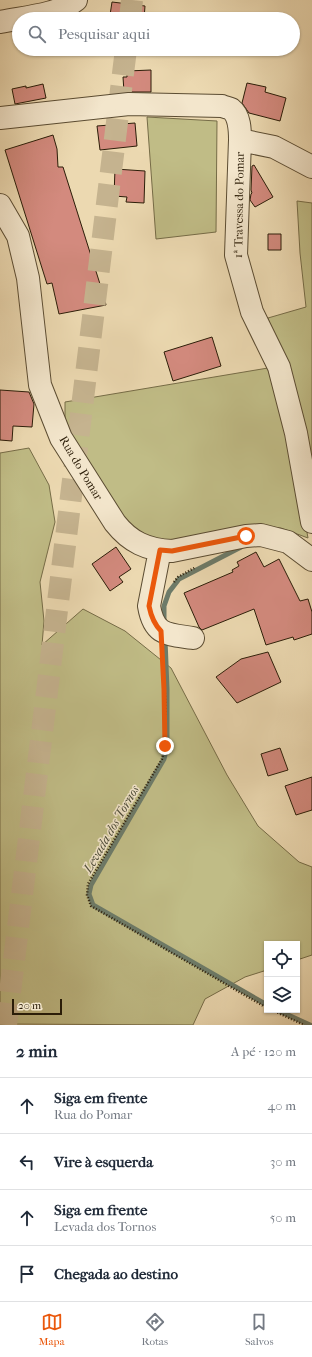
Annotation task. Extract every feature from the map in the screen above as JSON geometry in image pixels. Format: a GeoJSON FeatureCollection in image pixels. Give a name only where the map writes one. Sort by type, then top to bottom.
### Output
{"type":"FeatureCollection","features":[{"type":"Feature","properties":{"kind":"street"},"geometry":{"type":"LineString","coordinates":[[51,12],[70,5],[76,0]]}},
{"type":"Feature","properties":{"kind":"street"},"geometry":{"type":"LineString","coordinates":[[0,22],[12,20]]}},
{"type":"Feature","properties":{"kind":"street","name":"1ª Travessa do Pomar"},"geometry":{"type":"LineString","coordinates":[[0,118],[130,104],[222,106],[231,109],[238,121],[240,140],[236,255],[252,312],[279,368],[296,433],[312,522]]}},
{"type":"Feature","properties":{"kind":"street","name":"1ª Travessa do Pomar"},"geometry":{"type":"LineString","coordinates":[[240,140],[274,147],[312,167]]}},
{"type":"Feature","properties":{"kind":"street","name":"Rua do Pomar"},"geometry":{"type":"LineString","coordinates":[[0,205],[18,236],[28,278],[40,385],[61,438],[114,523],[136,542],[153,549],[172,551],[246,536],[261,535],[288,542],[311,557]]}},
{"type":"Feature","properties":{"kind":"street"},"geometry":{"type":"LineString","coordinates":[[160,550],[149,606],[153,620],[161,631],[193,638]]}},
{"type":"Feature","properties":{"kind":"path"},"geometry":{"type":"LineString","coordinates":[[170,587],[178,577],[198,566]]}},
{"type":"Feature","properties":{"kind":"path"},"geometry":{"type":"LineString","coordinates":[[161,631],[165,746],[162,759],[88,884],[87,895],[91,906],[264,1006]]}},
{"type":"Feature","properties":{"kind":"path"},"geometry":{"type":"LineString","coordinates":[[278,1013],[304,1025]]}},
{"type":"Feature","properties":{"kind":"shaded area"},"geometry":{"type":"Polygon","coordinates":[[[147,117],[217,121],[216,232],[156,239],[147,117]]]}},
{"type":"Feature","properties":{"kind":"shaded area"},"geometry":{"type":"Polygon","coordinates":[[[297,201],[312,203],[312,486],[268,318],[306,307],[300,253],[297,201]]]}},
{"type":"Feature","properties":{"kind":"shaded area"},"geometry":{"type":"Polygon","coordinates":[[[268,368],[282,393],[308,538],[281,528],[249,525],[173,543],[153,539],[131,526],[109,503],[65,422],[65,402],[268,368]]]}},
{"type":"Feature","properties":{"kind":"shaded area"},"geometry":{"type":"Polygon","coordinates":[[[29,448],[49,485],[55,522],[40,582],[44,621],[42,645],[83,609],[125,631],[171,668],[227,775],[258,826],[299,862],[312,867],[312,955],[300,959],[300,941],[264,941],[264,971],[245,977],[205,999],[193,1025],[0,1024],[0,453],[29,448]]]}},
{"type":"Feature","properties":{"kind":"building"},"geometry":{"type":"Polygon","coordinates":[[[112,2],[145,6],[145,12],[110,12],[112,2]]]}},
{"type":"Feature","properties":{"kind":"building"},"geometry":{"type":"Polygon","coordinates":[[[151,70],[151,92],[124,92],[123,77],[127,77],[127,71],[151,70]]]}},
{"type":"Feature","properties":{"kind":"building"},"geometry":{"type":"Polygon","coordinates":[[[247,83],[266,87],[265,92],[286,98],[280,121],[249,113],[242,103],[247,83]]]}},
{"type":"Feature","properties":{"kind":"building"},"geometry":{"type":"Polygon","coordinates":[[[43,84],[46,98],[15,104],[12,89],[26,86],[26,88],[43,84]]]}},
{"type":"Feature","properties":{"kind":"building"},"geometry":{"type":"Polygon","coordinates":[[[135,123],[137,146],[100,150],[97,126],[135,123]]]}},
{"type":"Feature","properties":{"kind":"building"},"geometry":{"type":"Polygon","coordinates":[[[53,135],[57,149],[58,167],[63,167],[101,284],[106,305],[59,314],[52,283],[47,284],[5,150],[53,135]]]}},
{"type":"Feature","properties":{"kind":"building"},"geometry":{"type":"Polygon","coordinates":[[[254,165],[273,197],[255,207],[250,200],[252,193],[252,166],[254,165]]]}},
{"type":"Feature","properties":{"kind":"building"},"geometry":{"type":"Polygon","coordinates":[[[115,169],[145,171],[144,203],[126,202],[127,197],[114,196],[115,169]]]}},
{"type":"Feature","properties":{"kind":"building"},"geometry":{"type":"Polygon","coordinates":[[[268,234],[281,234],[281,250],[268,250],[268,234]]]}},
{"type":"Feature","properties":{"kind":"building"},"geometry":{"type":"Polygon","coordinates":[[[212,337],[221,366],[173,381],[164,352],[212,337]]]}},
{"type":"Feature","properties":{"kind":"building"},"geometry":{"type":"Polygon","coordinates":[[[0,390],[29,392],[34,404],[32,427],[13,426],[12,441],[0,440],[0,390]]]}},
{"type":"Feature","properties":{"kind":"building"},"geometry":{"type":"Polygon","coordinates":[[[116,547],[131,569],[119,577],[123,582],[110,591],[92,564],[116,547]]]}},
{"type":"Feature","properties":{"kind":"building"},"geometry":{"type":"Polygon","coordinates":[[[256,552],[264,567],[279,559],[300,601],[308,599],[312,612],[312,634],[294,640],[293,637],[266,645],[254,609],[202,630],[199,627],[184,593],[233,572],[232,570],[239,566],[237,562],[256,552]]]}},
{"type":"Feature","properties":{"kind":"building"},"geometry":{"type":"Polygon","coordinates":[[[268,652],[281,682],[237,703],[216,677],[241,659],[268,652]]]}},
{"type":"Feature","properties":{"kind":"building"},"geometry":{"type":"Polygon","coordinates":[[[280,748],[288,770],[268,776],[261,754],[280,748]]]}},
{"type":"Feature","properties":{"kind":"building"},"geometry":{"type":"Polygon","coordinates":[[[312,777],[312,810],[296,815],[285,786],[312,777]]]}},
{"type":"Feature","properties":{"kind":"waterway","name":"Levada dos Tornos"},"geometry":{"type":"LineString","coordinates":[[164,624],[164,606],[169,592],[179,579],[241,547]]}},
{"type":"Feature","properties":{"kind":"waterway","name":"Levada dos Tornos"},"geometry":{"type":"LineString","coordinates":[[165,639],[167,746],[164,759],[91,885],[89,894],[93,905],[264,1003]]}},
{"type":"Feature","properties":{"kind":"waterway","name":"Levada dos Tornos"},"geometry":{"type":"LineString","coordinates":[[284,1013],[310,1025]]}},
{"type":"Feature","properties":{"kind":"tunnel"},"geometry":{"type":"LineString","coordinates":[[131,12],[132,0]]}},
{"type":"Feature","properties":{"kind":"tunnel"},"geometry":{"type":"LineString","coordinates":[[6,1025],[125,56]]}},
{"type":"Feature","properties":{"kind":"route"},"geometry":{"type":"LineString","coordinates":[[165,746],[161,631],[156,626],[149,606],[160,550],[172,551],[246,536]]}}]}
